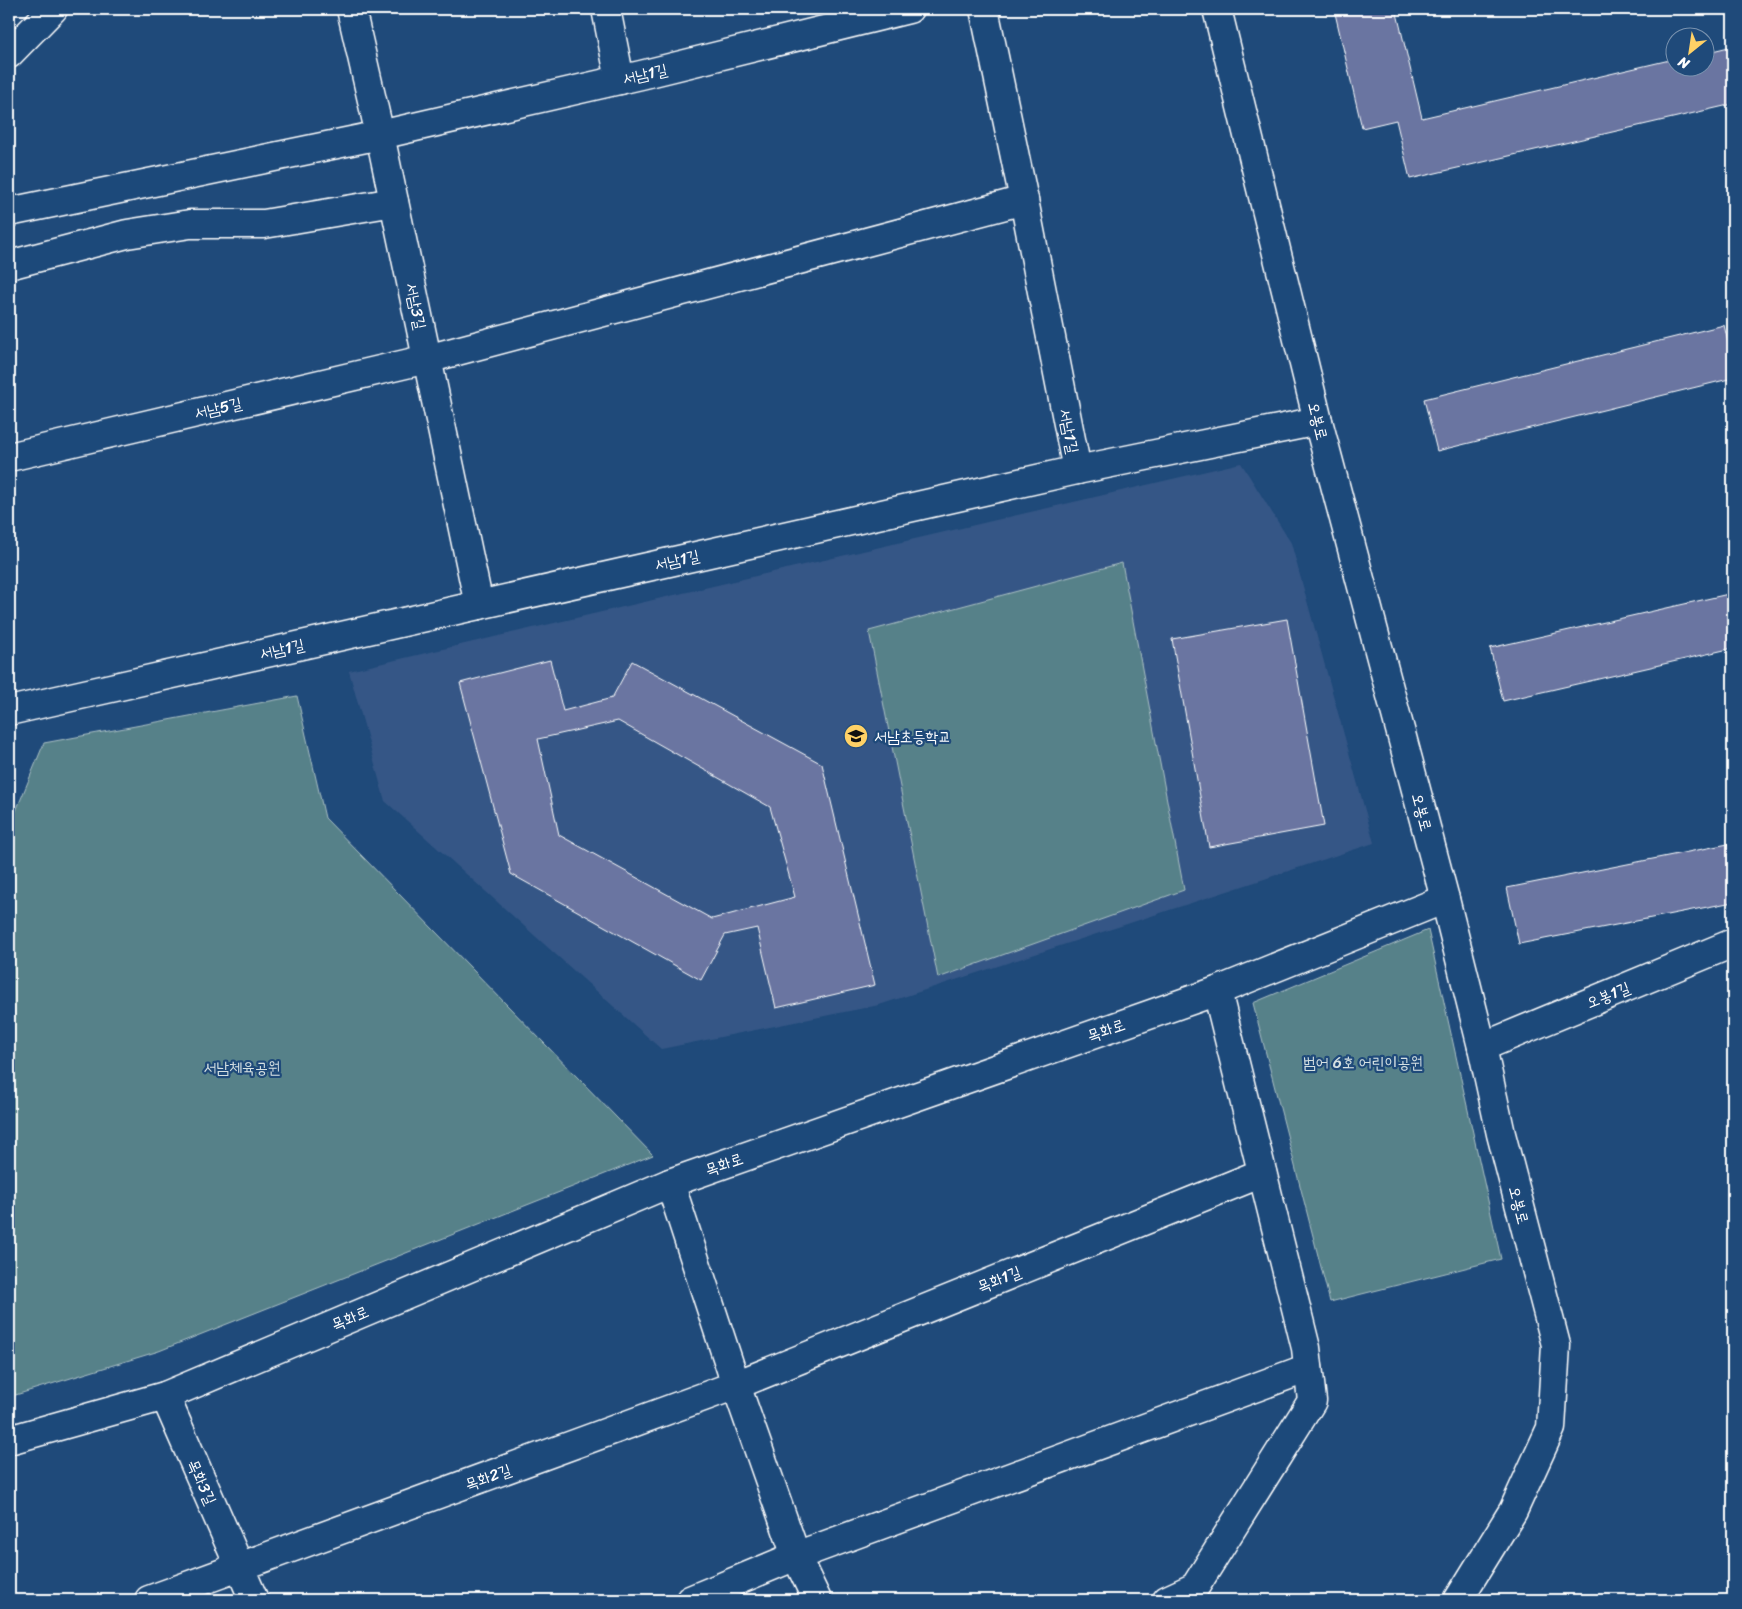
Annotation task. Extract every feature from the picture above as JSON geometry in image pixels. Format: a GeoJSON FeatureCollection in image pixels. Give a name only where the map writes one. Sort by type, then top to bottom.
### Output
{"type":"FeatureCollection","features":[{"type":"Feature","properties":{"kind":"street"},"geometry":{"type":"LineString","coordinates":[[9,54],[53,9]]}},
{"type":"Feature","properties":{"kind":"street","name":"서남3길"},"geometry":{"type":"LineString","coordinates":[[351,9],[380,136],[479,605]]}},
{"type":"Feature","properties":{"kind":"street"},"geometry":{"type":"LineString","coordinates":[[606,9],[620,80]]}},
{"type":"Feature","properties":{"kind":"street","name":"서남1길"},"geometry":{"type":"LineString","coordinates":[[380,136],[620,80],[909,9]]}},
{"type":"Feature","properties":{"kind":"street","name":"서남1길"},"geometry":{"type":"LineString","coordinates":[[9,711],[1077,470],[984,9]]}},
{"type":"Feature","properties":{"kind":"street","name":"오봉로"},"geometry":{"type":"LineString","coordinates":[[1217,9],[1318,421],[1445,899],[1482,1047],[1500,1134],[1556,1344],[1551,1428],[1513,1511],[1458,1600]]}},
{"type":"Feature","properties":{"kind":"street"},"geometry":{"type":"LineString","coordinates":[[9,212],[380,136]]}},
{"type":"Feature","properties":{"kind":"street"},"geometry":{"type":"LineString","coordinates":[[427,359],[1024,200]]}},
{"type":"Feature","properties":{"kind":"street"},"geometry":{"type":"LineString","coordinates":[[9,265],[127,234],[190,224],[264,224],[394,202]]}},
{"type":"Feature","properties":{"kind":"street","name":"서남5길"},"geometry":{"type":"LineString","coordinates":[[9,456],[427,359]]}},
{"type":"Feature","properties":{"kind":"street"},"geometry":{"type":"LineString","coordinates":[[1077,470],[1318,421]]}},
{"type":"Feature","properties":{"kind":"street","name":"목화로"},"geometry":{"type":"LineString","coordinates":[[9,1440],[165,1396],[670,1183],[1217,991],[1445,899]]}},
{"type":"Feature","properties":{"kind":"street","name":"오봉1길"},"geometry":{"type":"LineString","coordinates":[[1482,1047],[1733,943]]}},
{"type":"Feature","properties":{"kind":"street"},"geometry":{"type":"LineString","coordinates":[[1167,1600],[1195,1588],[1312,1401],[1306,1348],[1217,991]]}},
{"type":"Feature","properties":{"kind":"street","name":"목화1길"},"geometry":{"type":"LineString","coordinates":[[736,1385],[1262,1173]]}},
{"type":"Feature","properties":{"kind":"street"},"geometry":{"type":"LineString","coordinates":[[670,1183],[736,1385],[796,1556],[817,1600]]}},
{"type":"Feature","properties":{"kind":"street"},"geometry":{"type":"LineString","coordinates":[[690,1600],[796,1556],[1308,1368]]}},
{"type":"Feature","properties":{"kind":"street","name":"목화2길"},"geometry":{"type":"LineString","coordinates":[[240,1568],[736,1385]]}},
{"type":"Feature","properties":{"kind":"street","name":"목화3길"},"geometry":{"type":"LineString","coordinates":[[165,1396],[254,1600]]}},
{"type":"Feature","properties":{"kind":"street"},"geometry":{"type":"LineString","coordinates":[[149,1600],[240,1568]]}},
{"type":"Feature","properties":{"kind":"shaded area","name":"서남초등학교"},"geometry":{"type":"Polygon","coordinates":[[[1241,463],[1291,543],[1374,843],[879,1005],[661,1049],[385,801],[349,671],[1241,463]]]}},
{"type":"Feature","properties":{"kind":"green space"},"geometry":{"type":"Polygon","coordinates":[[[1122,563],[1184,890],[938,978],[869,631],[1122,563]]]}},
{"type":"Feature","properties":{"kind":"green space","name":"서남체육공원"},"geometry":{"type":"Polygon","coordinates":[[[297,696],[325,818],[653,1155],[159,1351],[9,1397],[9,828],[44,743],[297,696]]]}},
{"type":"Feature","properties":{"kind":"green space","name":"범어 6호 어린이공원"},"geometry":{"type":"Polygon","coordinates":[[[1428,930],[1501,1259],[1330,1302],[1253,1003],[1428,930]]]}},
{"type":"Feature","properties":{"kind":"building"},"geometry":{"type":"Polygon","coordinates":[[[1334,9],[1396,9],[1422,118],[1664,61],[1664,78],[1714,78],[1714,51],[1733,46],[1733,104],[1410,179],[1396,120],[1362,128],[1334,9]]]}},
{"type":"Feature","properties":{"kind":"building"},"geometry":{"type":"Polygon","coordinates":[[[1724,325],[1733,363],[1733,378],[1437,451],[1424,399],[1724,325]]]}},
{"type":"Feature","properties":{"kind":"building"},"geometry":{"type":"Polygon","coordinates":[[[1733,593],[1733,648],[1503,701],[1490,648],[1733,593]]]}},
{"type":"Feature","properties":{"kind":"building"},"geometry":{"type":"Polygon","coordinates":[[[1287,619],[1324,826],[1209,847],[1172,639],[1287,619]]]}},
{"type":"Feature","properties":{"kind":"building"},"geometry":{"type":"Polygon","coordinates":[[[550,660],[563,711],[612,698],[632,661],[822,764],[875,985],[776,1008],[757,928],[725,935],[701,980],[511,874],[460,683],[550,660]],[[618,721],[538,739],[559,835],[712,919],[795,897],[770,807],[618,721]]]}},
{"type":"Feature","properties":{"kind":"building"},"geometry":{"type":"Polygon","coordinates":[[[1733,843],[1733,902],[1519,944],[1507,888],[1733,843]]]}},
{"type":"Feature","properties":{"kind":"place","name":"서남초등학교"},"geometry":{"type":"Point","coordinates":[856,736]}}]}
